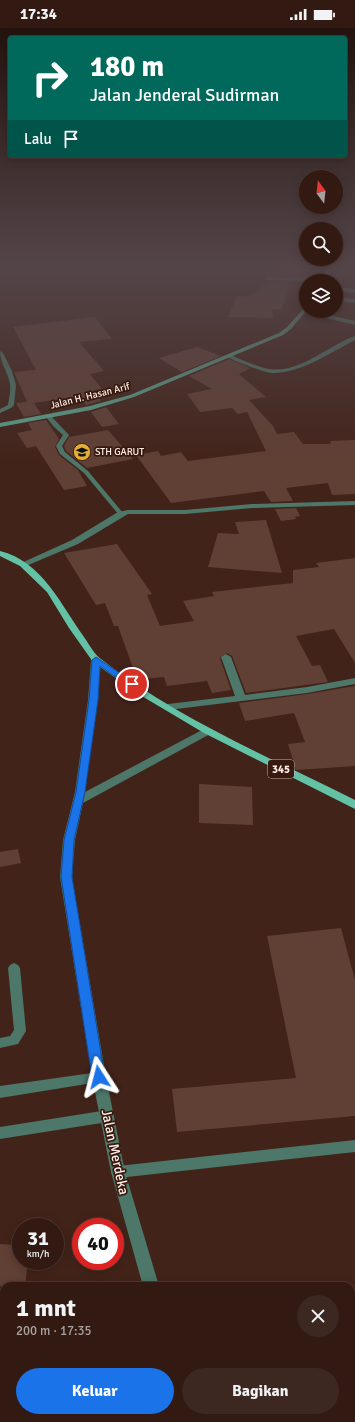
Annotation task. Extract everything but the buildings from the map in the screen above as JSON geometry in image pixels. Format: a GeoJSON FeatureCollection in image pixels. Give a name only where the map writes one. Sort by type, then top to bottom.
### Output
{"type":"FeatureCollection","features":[{"type":"Feature","properties":{"kind":"main road","name":"Jalan H. Hasan Arif"},"geometry":{"type":"LineString","coordinates":[[0,425],[91,408],[132,396],[282,333]]}},
{"type":"Feature","properties":{"kind":"main road","name":"345"},"geometry":{"type":"LineString","coordinates":[[0,553],[23,564],[50,591],[73,628],[96,660],[208,731],[355,805]]}},
{"type":"Feature","properties":{"kind":"street"},"geometry":{"type":"LineString","coordinates":[[23,564],[75,542],[121,514],[132,512],[185,512],[252,506],[355,503]]}},
{"type":"Feature","properties":{"kind":"street"},"geometry":{"type":"LineString","coordinates":[[226,657],[241,698]]}},
{"type":"Feature","properties":{"kind":"street","name":"Jalan Merdeka"},"geometry":{"type":"LineString","coordinates":[[96,660],[93,700],[79,800],[69,840],[66,877],[99,1077],[118,1172],[150,1282]]}},
{"type":"Feature","properties":{"kind":"street"},"geometry":{"type":"LineString","coordinates":[[168,707],[307,690],[355,681]]}},
{"type":"Feature","properties":{"kind":"street"},"geometry":{"type":"LineString","coordinates":[[79,800],[208,731]]}},
{"type":"Feature","properties":{"kind":"lane"},"geometry":{"type":"LineString","coordinates":[[230,356],[271,371],[280,371],[302,364],[355,338]]}},
{"type":"Feature","properties":{"kind":"lane"},"geometry":{"type":"LineString","coordinates":[[0,353],[9,371],[13,385],[11,405],[0,411]]}},
{"type":"Feature","properties":{"kind":"lane"},"geometry":{"type":"LineString","coordinates":[[0,372],[9,371]]}},
{"type":"Feature","properties":{"kind":"lane"},"geometry":{"type":"LineString","coordinates":[[49,417],[66,435],[59,446],[62,453],[86,472],[121,514]]}},
{"type":"Feature","properties":{"kind":"lane"},"geometry":{"type":"LineString","coordinates":[[0,1043],[14,1040],[20,1031],[14,968]]}},
{"type":"Feature","properties":{"kind":"lane"},"geometry":{"type":"LineString","coordinates":[[0,1092],[99,1077]]}},
{"type":"Feature","properties":{"kind":"lane"},"geometry":{"type":"LineString","coordinates":[[0,1133],[108,1116]]}},
{"type":"Feature","properties":{"kind":"lane"},"geometry":{"type":"LineString","coordinates":[[118,1172],[355,1146]]}},
{"type":"Feature","properties":{"kind":"place","name":"STH GARUT"},"geometry":{"type":"Point","coordinates":[82,452]}},
{"type":"Feature","properties":{"kind":"route"},"geometry":{"type":"LineString","coordinates":[[99,1077],[66,877],[69,840],[79,800],[93,700],[96,660],[132,684]]}}]}
